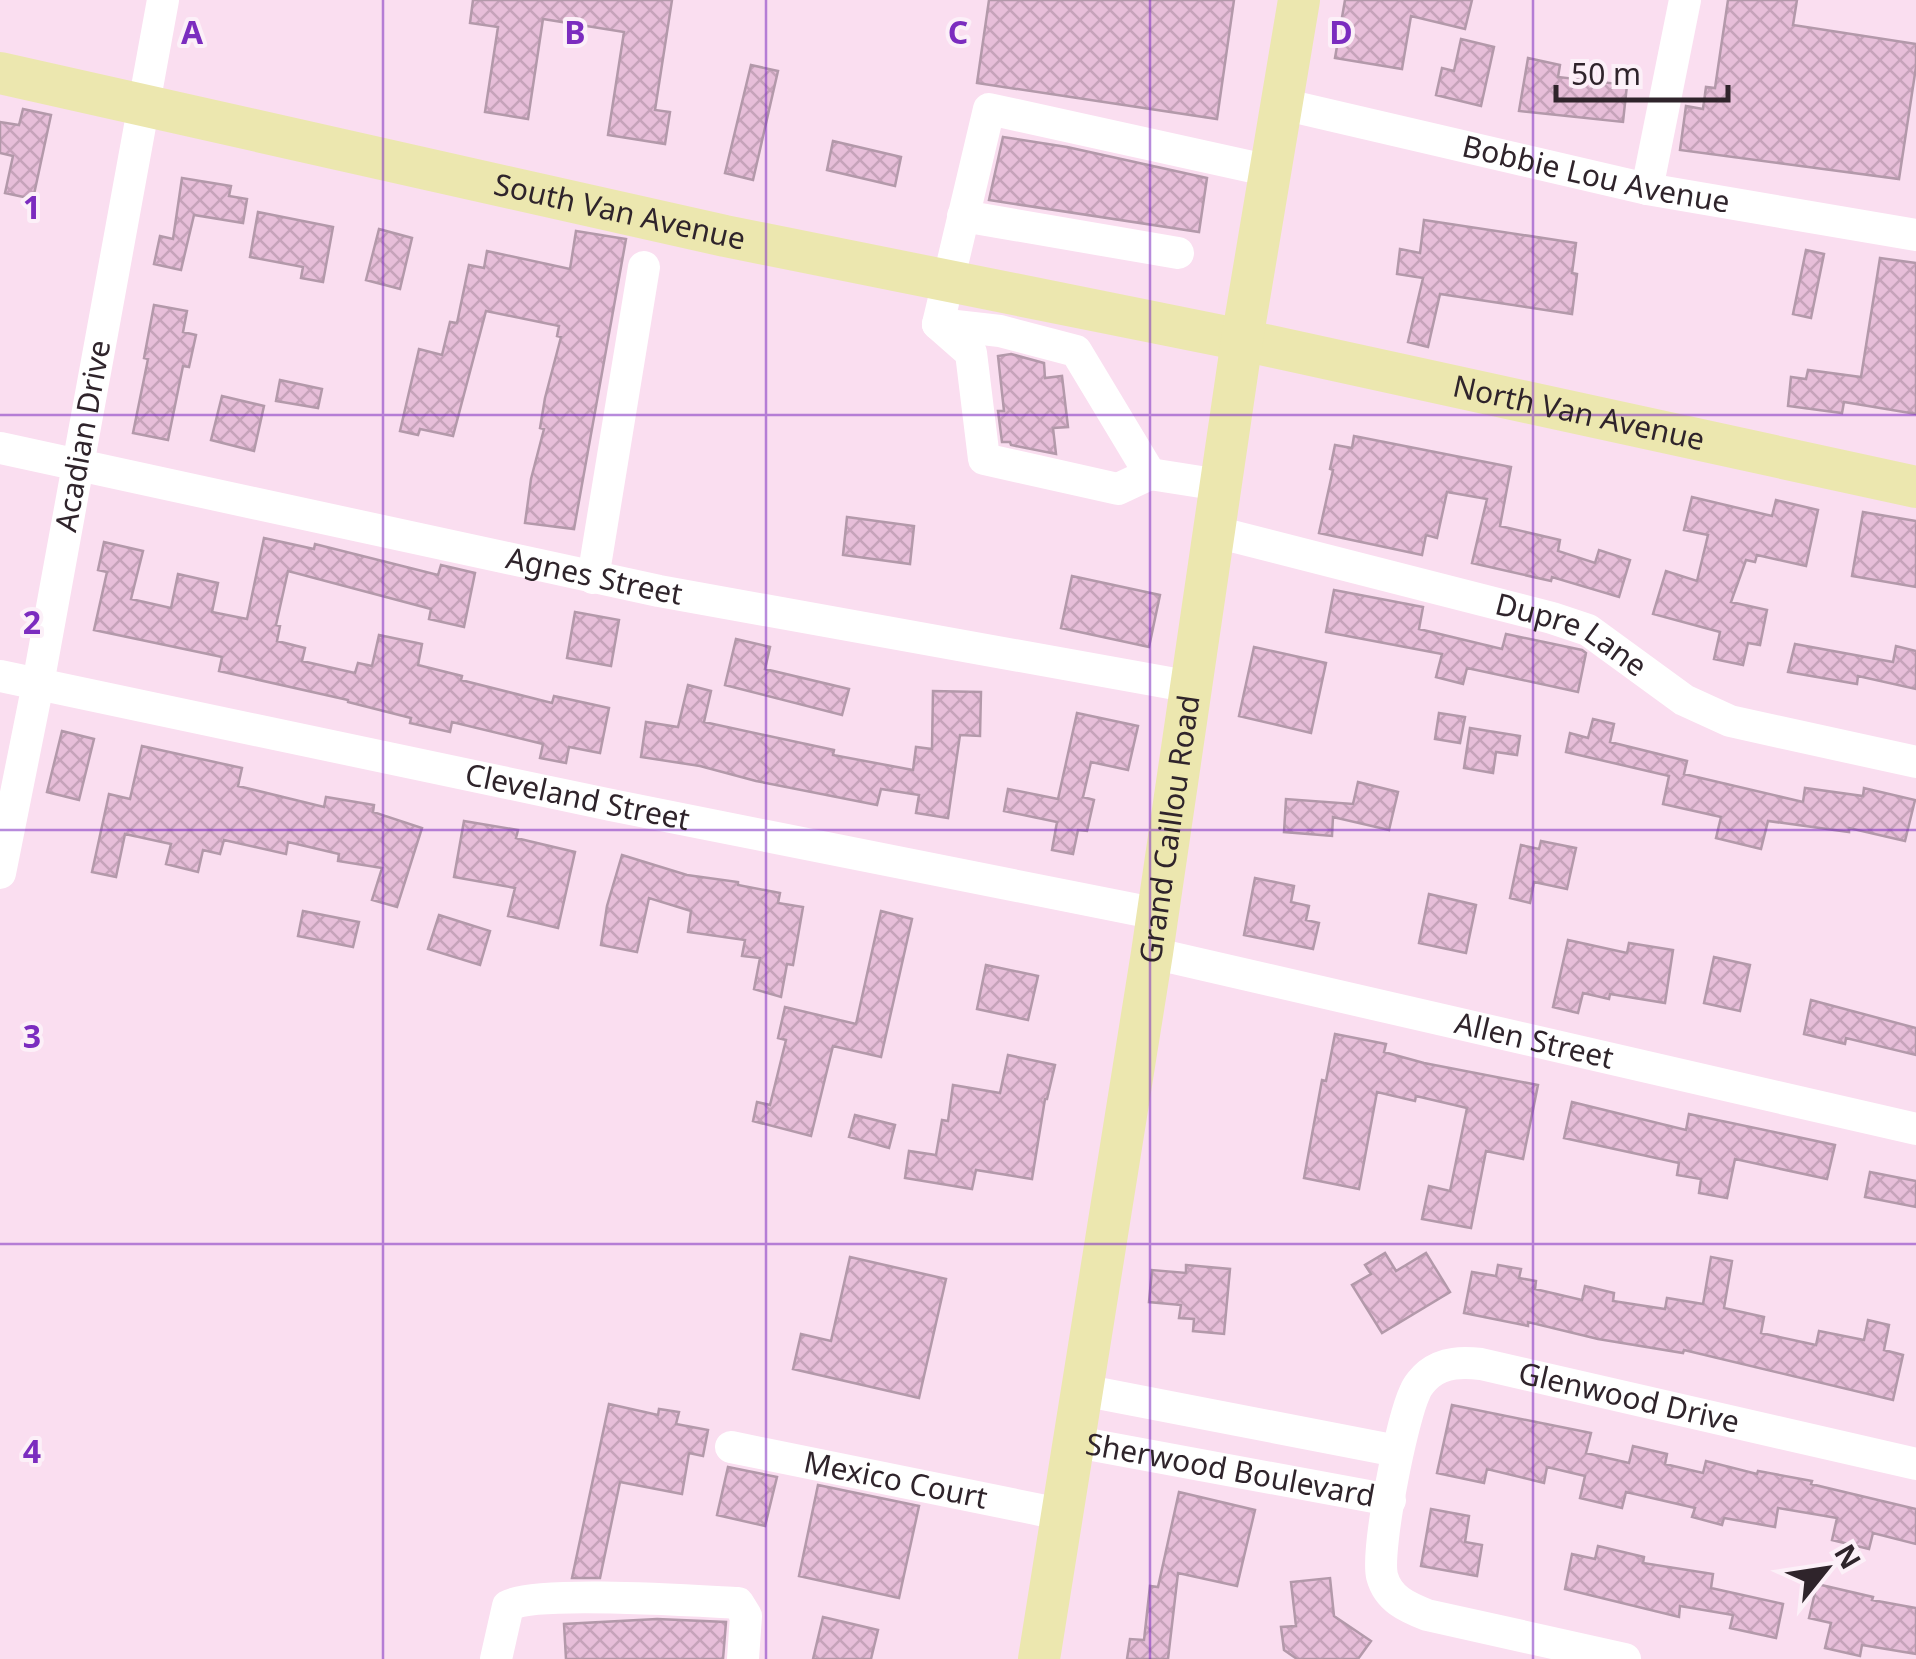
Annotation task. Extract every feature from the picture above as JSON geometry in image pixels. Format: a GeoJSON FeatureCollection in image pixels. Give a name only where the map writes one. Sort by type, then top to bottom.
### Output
{"type":"FeatureCollection","features":[{"type":"Feature","properties":{"kind":"main road","name":"Grand Caillou Road"},"geometry":{"type":"LineString","coordinates":[[1038,1659],[1155,934],[1242,340],[1300,0]]}},
{"type":"Feature","properties":{"kind":"main road","name":"South Van Avenue"},"geometry":{"type":"LineString","coordinates":[[0,73],[725,236],[1242,340]]}},
{"type":"Feature","properties":{"kind":"main road","name":"North Van Avenue"},"geometry":{"type":"LineString","coordinates":[[1242,340],[1916,487]]}},
{"type":"Feature","properties":{"kind":"street","name":"Acadian Drive"},"geometry":{"type":"LineString","coordinates":[[0,872],[163,0]]}},
{"type":"Feature","properties":{"kind":"street"},"geometry":{"type":"LineString","coordinates":[[1647,188],[1686,0]]}},
{"type":"Feature","properties":{"kind":"street","name":"Bobbie Lou Avenue"},"geometry":{"type":"LineString","coordinates":[[1282,104],[1647,188],[1916,235]]}},
{"type":"Feature","properties":{"kind":"street"},"geometry":{"type":"LineString","coordinates":[[938,324],[989,110],[1270,170]]}},
{"type":"Feature","properties":{"kind":"street"},"geometry":{"type":"LineString","coordinates":[[963,216],[1178,253]]}},
{"type":"Feature","properties":{"kind":"street"},"geometry":{"type":"LineString","coordinates":[[593,578],[644,267]]}},
{"type":"Feature","properties":{"kind":"street"},"geometry":{"type":"LineString","coordinates":[[938,324],[971,352],[984,458],[1118,489],[1150,474],[1220,485]]}},
{"type":"Feature","properties":{"kind":"street"},"geometry":{"type":"LineString","coordinates":[[938,324],[1000,331],[1076,352],[1150,474]]}},
{"type":"Feature","properties":{"kind":"street","name":"Agnes Street"},"geometry":{"type":"LineString","coordinates":[[0,448],[593,578],[1192,688]]}},
{"type":"Feature","properties":{"kind":"street","name":"Dupre Lane"},"geometry":{"type":"LineString","coordinates":[[1212,532],[1552,618],[1588,630],[1684,700],[1730,720],[1916,762]]}},
{"type":"Feature","properties":{"kind":"street","name":"Cleveland Street"},"geometry":{"type":"LineString","coordinates":[[0,676],[611,806],[1155,934]]}},
{"type":"Feature","properties":{"kind":"street","name":"Allen Street"},"geometry":{"type":"LineString","coordinates":[[1155,934],[1916,1129]]}},
{"type":"Feature","properties":{"kind":"street","name":"Glenwood Drive"},"geometry":{"type":"LineString","coordinates":[[1625,1659],[1427,1615],[1404,1606],[1390,1593],[1382,1574],[1396,1452],[1415,1390],[1428,1374],[1461,1362],[1916,1464]]}},
{"type":"Feature","properties":{"kind":"street","name":"Sherwood Boulevard"},"geometry":{"type":"LineString","coordinates":[[1082,1390],[1396,1452]]}},
{"type":"Feature","properties":{"kind":"street","name":"Sherwood Boulevard"},"geometry":{"type":"LineString","coordinates":[[1071,1441],[1390,1500]]}},
{"type":"Feature","properties":{"kind":"street","name":"Mexico Court"},"geometry":{"type":"LineString","coordinates":[[731,1447],[1060,1514]]}},
{"type":"Feature","properties":{"kind":"street"},"geometry":{"type":"LineString","coordinates":[[496,1659],[508,1606],[519,1599],[573,1598],[738,1602],[746,1616],[743,1659]]}},
{"type":"Feature","properties":{"kind":"building"},"geometry":{"type":"Polygon","coordinates":[[[473,0],[672,0],[655,110],[670,112],[665,144],[608,135],[624,32],[543,19],[528,119],[485,112],[498,27],[470,23],[473,0]]]}},
{"type":"Feature","properties":{"kind":"building"},"geometry":{"type":"Polygon","coordinates":[[[989,0],[1234,0],[1217,119],[977,83],[989,0]]]}},
{"type":"Feature","properties":{"kind":"building"},"geometry":{"type":"Polygon","coordinates":[[[1345,0],[1472,0],[1465,29],[1411,16],[1402,69],[1335,58],[1345,0]]]}},
{"type":"Feature","properties":{"kind":"building"},"geometry":{"type":"Polygon","coordinates":[[[1728,0],[1797,0],[1793,25],[1916,44],[1899,179],[1680,150],[1686,106],[1703,109],[1706,87],[1715,88],[1728,0]]]}},
{"type":"Feature","properties":{"kind":"building"},"geometry":{"type":"Polygon","coordinates":[[[1461,39],[1494,47],[1481,106],[1436,95],[1442,68],[1454,71],[1461,39]]]}},
{"type":"Feature","properties":{"kind":"building"},"geometry":{"type":"Polygon","coordinates":[[[1528,58],[1560,65],[1558,77],[1627,85],[1623,122],[1519,111],[1528,58]]]}},
{"type":"Feature","properties":{"kind":"building"},"geometry":{"type":"Polygon","coordinates":[[[751,65],[778,71],[753,180],[725,173],[751,65]]]}},
{"type":"Feature","properties":{"kind":"building"},"geometry":{"type":"Polygon","coordinates":[[[23,109],[51,115],[33,199],[5,193],[13,156],[0,153],[0,122],[19,125],[23,109]]]}},
{"type":"Feature","properties":{"kind":"building"},"geometry":{"type":"Polygon","coordinates":[[[1003,137],[1207,178],[1199,232],[989,200],[1003,137]]]}},
{"type":"Feature","properties":{"kind":"building"},"geometry":{"type":"Polygon","coordinates":[[[833,141],[901,157],[895,186],[827,170],[833,141]]]}},
{"type":"Feature","properties":{"kind":"building"},"geometry":{"type":"Polygon","coordinates":[[[182,178],[231,186],[229,196],[247,199],[243,223],[194,215],[181,270],[154,264],[160,236],[173,239],[182,178]]]}},
{"type":"Feature","properties":{"kind":"building"},"geometry":{"type":"Polygon","coordinates":[[[258,212],[333,227],[323,282],[301,278],[303,267],[250,257],[258,212]]]}},
{"type":"Feature","properties":{"kind":"building"},"geometry":{"type":"Polygon","coordinates":[[[1424,220],[1576,243],[1572,314],[1440,294],[1428,347],[1408,342],[1423,278],[1397,274],[1400,249],[1420,253],[1424,220]]]}},
{"type":"Feature","properties":{"kind":"building"},"geometry":{"type":"Polygon","coordinates":[[[379,229],[412,238],[400,289],[366,280],[379,229]]]}},
{"type":"Feature","properties":{"kind":"building"},"geometry":{"type":"Polygon","coordinates":[[[576,231],[626,239],[574,529],[525,523],[544,429],[540,428],[545,398],[561,337],[557,336],[559,326],[486,311],[453,436],[420,429],[418,435],[400,431],[419,349],[442,355],[450,322],[457,323],[469,265],[484,268],[487,251],[570,269],[576,231]]]}},
{"type":"Feature","properties":{"kind":"building"},"geometry":{"type":"Polygon","coordinates":[[[1806,250],[1824,254],[1811,318],[1793,314],[1806,250]]]}},
{"type":"Feature","properties":{"kind":"building"},"geometry":{"type":"Polygon","coordinates":[[[1880,258],[1916,263],[1916,414],[1844,402],[1842,413],[1788,406],[1791,377],[1806,379],[1808,370],[1861,377],[1880,258]]]}},
{"type":"Feature","properties":{"kind":"building"},"geometry":{"type":"Polygon","coordinates":[[[154,305],[187,311],[183,332],[196,335],[189,367],[183,366],[168,440],[133,433],[154,305]]]}},
{"type":"Feature","properties":{"kind":"building"},"geometry":{"type":"Polygon","coordinates":[[[1011,354],[1044,363],[1045,378],[1062,376],[1068,427],[1053,428],[1056,454],[1002,442],[998,411],[1004,411],[998,356],[1011,354]]]}},
{"type":"Feature","properties":{"kind":"building"},"geometry":{"type":"Polygon","coordinates":[[[280,380],[322,389],[318,408],[276,401],[280,380]]]}},
{"type":"Feature","properties":{"kind":"building"},"geometry":{"type":"Polygon","coordinates":[[[222,396],[264,406],[254,451],[211,440],[222,396]]]}},
{"type":"Feature","properties":{"kind":"building"},"geometry":{"type":"Polygon","coordinates":[[[1354,436],[1511,467],[1500,526],[1560,540],[1558,551],[1595,563],[1599,550],[1630,560],[1619,597],[1552,577],[1551,581],[1472,563],[1487,499],[1447,492],[1437,538],[1426,535],[1422,555],[1319,533],[1335,445],[1352,448],[1354,436]]]}},
{"type":"Feature","properties":{"kind":"building"},"geometry":{"type":"Polygon","coordinates":[[[1692,497],[1772,516],[1776,500],[1818,510],[1806,566],[1757,555],[1755,562],[1746,560],[1731,602],[1767,610],[1760,645],[1748,643],[1743,665],[1714,659],[1720,632],[1653,614],[1666,571],[1697,581],[1708,535],[1684,530],[1692,497]]]}},
{"type":"Feature","properties":{"kind":"building"},"geometry":{"type":"Polygon","coordinates":[[[1863,512],[1916,521],[1916,587],[1852,576],[1863,512]]]}},
{"type":"Feature","properties":{"kind":"building"},"geometry":{"type":"Polygon","coordinates":[[[847,517],[914,526],[910,564],[843,555],[847,517]]]}},
{"type":"Feature","properties":{"kind":"building"},"geometry":{"type":"Polygon","coordinates":[[[264,538],[314,549],[315,544],[438,575],[441,565],[475,573],[464,627],[429,619],[431,609],[288,571],[276,625],[280,626],[277,641],[305,648],[302,661],[355,673],[358,663],[372,666],[379,635],[422,644],[418,665],[462,676],[461,680],[552,703],[554,696],[609,708],[600,753],[569,747],[566,763],[540,758],[543,744],[452,722],[450,732],[410,723],[411,718],[348,700],[219,671],[222,657],[94,630],[107,572],[98,570],[104,542],[143,551],[131,599],[171,608],[178,574],[218,583],[212,612],[247,619],[264,538]]]}},
{"type":"Feature","properties":{"kind":"building"},"geometry":{"type":"Polygon","coordinates":[[[1072,576],[1160,595],[1149,647],[1061,628],[1072,576]]]}},
{"type":"Feature","properties":{"kind":"building"},"geometry":{"type":"Polygon","coordinates":[[[1334,590],[1423,607],[1419,629],[1502,649],[1506,634],[1582,650],[1586,653],[1578,692],[1467,668],[1463,684],[1436,677],[1442,654],[1326,632],[1334,590]]]}},
{"type":"Feature","properties":{"kind":"building"},"geometry":{"type":"Polygon","coordinates":[[[575,612],[619,620],[611,666],[567,658],[575,612]]]}},
{"type":"Feature","properties":{"kind":"building"},"geometry":{"type":"Polygon","coordinates":[[[736,639],[770,647],[765,669],[849,689],[842,715],[725,685],[736,639]]]}},
{"type":"Feature","properties":{"kind":"building"},"geometry":{"type":"Polygon","coordinates":[[[1795,644],[1893,662],[1896,646],[1916,651],[1916,689],[1858,676],[1857,684],[1788,672],[1795,644]]]}},
{"type":"Feature","properties":{"kind":"building"},"geometry":{"type":"Polygon","coordinates":[[[1254,647],[1326,663],[1311,733],[1239,716],[1254,647]]]}},
{"type":"Feature","properties":{"kind":"building"},"geometry":{"type":"Polygon","coordinates":[[[688,685],[711,691],[704,722],[834,750],[833,755],[913,770],[916,747],[932,749],[933,691],[981,692],[980,736],[960,735],[948,818],[916,813],[919,795],[881,789],[877,805],[641,757],[646,722],[678,727],[688,685]]]}},
{"type":"Feature","properties":{"kind":"building"},"geometry":{"type":"Polygon","coordinates":[[[1077,713],[1138,726],[1128,770],[1091,762],[1083,797],[1094,800],[1087,831],[1078,830],[1073,854],[1052,850],[1057,822],[1004,811],[1008,789],[1058,799],[1077,713]]]}},
{"type":"Feature","properties":{"kind":"building"},"geometry":{"type":"Polygon","coordinates":[[[1439,713],[1465,717],[1460,743],[1435,739],[1439,713]]]}},
{"type":"Feature","properties":{"kind":"building"},"geometry":{"type":"Polygon","coordinates":[[[1593,719],[1614,724],[1610,742],[1687,761],[1684,774],[1803,802],[1805,788],[1863,796],[1864,788],[1915,800],[1905,841],[1849,828],[1849,832],[1768,821],[1761,849],[1716,838],[1721,817],[1663,804],[1669,776],[1566,752],[1570,733],[1588,738],[1593,719]]]}},
{"type":"Feature","properties":{"kind":"building"},"geometry":{"type":"Polygon","coordinates":[[[1470,728],[1520,736],[1517,755],[1496,752],[1493,773],[1464,768],[1470,728]]]}},
{"type":"Feature","properties":{"kind":"building"},"geometry":{"type":"Polygon","coordinates":[[[62,731],[94,739],[79,800],[47,792],[62,731]]]}},
{"type":"Feature","properties":{"kind":"building"},"geometry":{"type":"Polygon","coordinates":[[[142,746],[242,768],[238,786],[324,807],[326,797],[374,805],[373,812],[422,828],[397,907],[372,900],[382,868],[338,861],[339,854],[288,842],[286,854],[224,840],[220,854],[203,850],[198,872],[166,864],[171,844],[125,834],[116,877],[92,872],[109,794],[130,799],[142,746]]]}},
{"type":"Feature","properties":{"kind":"building"},"geometry":{"type":"Polygon","coordinates":[[[1358,782],[1398,792],[1389,830],[1333,817],[1332,836],[1284,832],[1286,799],[1353,804],[1358,782]]]}},
{"type":"Feature","properties":{"kind":"building"},"geometry":{"type":"Polygon","coordinates":[[[464,821],[518,830],[516,838],[575,852],[558,928],[508,916],[515,888],[454,877],[464,821]]]}},
{"type":"Feature","properties":{"kind":"building"},"geometry":{"type":"Polygon","coordinates":[[[1541,841],[1576,848],[1567,889],[1534,882],[1530,903],[1510,898],[1521,845],[1539,849],[1541,841]]]}},
{"type":"Feature","properties":{"kind":"building"},"geometry":{"type":"Polygon","coordinates":[[[622,855],[687,875],[780,893],[778,903],[803,907],[793,965],[787,964],[781,997],[754,989],[760,958],[742,956],[745,940],[688,932],[691,911],[649,898],[637,952],[601,945],[607,906],[622,855]]]}},
{"type":"Feature","properties":{"kind":"building"},"geometry":{"type":"Polygon","coordinates":[[[1255,878],[1294,886],[1291,902],[1309,906],[1306,920],[1319,923],[1313,949],[1244,935],[1255,878]]]}},
{"type":"Feature","properties":{"kind":"building"},"geometry":{"type":"Polygon","coordinates":[[[1429,894],[1476,905],[1466,953],[1419,943],[1429,894]]]}},
{"type":"Feature","properties":{"kind":"building"},"geometry":{"type":"Polygon","coordinates":[[[303,911],[359,922],[353,947],[298,936],[303,911]]]}},
{"type":"Feature","properties":{"kind":"building"},"geometry":{"type":"Polygon","coordinates":[[[881,911],[912,919],[881,1057],[833,1046],[811,1136],[753,1121],[757,1102],[770,1105],[786,1040],[778,1038],[785,1007],[856,1024],[881,911]]]}},
{"type":"Feature","properties":{"kind":"building"},"geometry":{"type":"Polygon","coordinates":[[[439,915],[490,931],[480,965],[428,949],[439,915]]]}},
{"type":"Feature","properties":{"kind":"building"},"geometry":{"type":"Polygon","coordinates":[[[1568,940],[1627,953],[1629,943],[1673,950],[1665,1003],[1583,993],[1578,1013],[1553,1007],[1568,940]]]}},
{"type":"Feature","properties":{"kind":"building"},"geometry":{"type":"Polygon","coordinates":[[[1714,957],[1750,965],[1740,1011],[1704,1003],[1714,957]]]}},
{"type":"Feature","properties":{"kind":"building"},"geometry":{"type":"Polygon","coordinates":[[[986,965],[1038,976],[1028,1020],[977,1009],[986,965]]]}},
{"type":"Feature","properties":{"kind":"building"},"geometry":{"type":"Polygon","coordinates":[[[1811,1000],[1916,1028],[1916,1055],[1846,1038],[1845,1044],[1804,1034],[1811,1000]]]}},
{"type":"Feature","properties":{"kind":"building"},"geometry":{"type":"Polygon","coordinates":[[[1335,1034],[1386,1044],[1384,1052],[1424,1063],[1538,1085],[1523,1159],[1486,1151],[1471,1228],[1422,1219],[1429,1186],[1450,1191],[1467,1108],[1377,1092],[1359,1189],[1304,1178],[1322,1080],[1326,1081],[1335,1034]]]}},
{"type":"Feature","properties":{"kind":"building"},"geometry":{"type":"Polygon","coordinates":[[[1008,1055],[1055,1065],[1045,1099],[1032,1179],[976,1170],[972,1189],[905,1178],[909,1151],[936,1155],[942,1120],[948,1121],[953,1085],[1000,1093],[1008,1055]]]}},
{"type":"Feature","properties":{"kind":"building"},"geometry":{"type":"Polygon","coordinates":[[[1572,1102],[1686,1130],[1689,1114],[1835,1145],[1827,1179],[1735,1159],[1727,1198],[1699,1193],[1701,1179],[1677,1175],[1679,1163],[1564,1138],[1572,1102]]]}},
{"type":"Feature","properties":{"kind":"building"},"geometry":{"type":"Polygon","coordinates":[[[855,1115],[895,1125],[889,1148],[849,1137],[855,1115]]]}},
{"type":"Feature","properties":{"kind":"building"},"geometry":{"type":"Polygon","coordinates":[[[1870,1172],[1916,1181],[1916,1207],[1865,1197],[1870,1172]]]}},
{"type":"Feature","properties":{"kind":"building"},"geometry":{"type":"Polygon","coordinates":[[[1385,1253],[1396,1271],[1426,1253],[1450,1292],[1382,1333],[1352,1285],[1371,1274],[1365,1265],[1385,1253]]]}},
{"type":"Feature","properties":{"kind":"building"},"geometry":{"type":"Polygon","coordinates":[[[850,1257],[946,1279],[919,1398],[793,1369],[801,1334],[831,1341],[850,1257]]]}},
{"type":"Feature","properties":{"kind":"building"},"geometry":{"type":"Polygon","coordinates":[[[1711,1257],[1732,1261],[1724,1308],[1764,1317],[1761,1333],[1816,1345],[1819,1331],[1864,1340],[1868,1320],[1889,1325],[1884,1350],[1903,1355],[1893,1400],[1684,1350],[1683,1353],[1598,1339],[1528,1322],[1528,1326],[1464,1313],[1472,1272],[1496,1276],[1498,1265],[1521,1269],[1519,1278],[1536,1281],[1535,1289],[1582,1300],[1585,1286],[1614,1293],[1613,1301],[1665,1309],[1667,1298],[1703,1304],[1711,1257]]]}},
{"type":"Feature","properties":{"kind":"building"},"geometry":{"type":"Polygon","coordinates":[[[1186,1265],[1230,1269],[1224,1334],[1193,1331],[1194,1319],[1179,1318],[1181,1305],[1149,1302],[1152,1270],[1186,1273],[1186,1265]]]}},
{"type":"Feature","properties":{"kind":"building"},"geometry":{"type":"Polygon","coordinates":[[[609,1404],[658,1415],[659,1409],[679,1412],[676,1424],[708,1430],[703,1456],[689,1453],[682,1494],[620,1482],[600,1578],[572,1578],[609,1404]]]}},
{"type":"Feature","properties":{"kind":"building"},"geometry":{"type":"Polygon","coordinates":[[[1452,1405],[1591,1433],[1586,1453],[1629,1463],[1633,1446],[1667,1454],[1665,1464],[1703,1473],[1706,1461],[1757,1474],[1758,1471],[1812,1481],[1811,1484],[1916,1509],[1916,1544],[1873,1533],[1869,1549],[1832,1540],[1837,1518],[1778,1508],[1775,1527],[1724,1518],[1722,1525],[1692,1517],[1695,1508],[1626,1492],[1622,1508],[1580,1498],[1585,1476],[1547,1467],[1544,1483],[1487,1469],[1484,1483],[1437,1473],[1452,1405]]]}},
{"type":"Feature","properties":{"kind":"building"},"geometry":{"type":"Polygon","coordinates":[[[728,1467],[777,1477],[765,1526],[717,1515],[728,1467]]]}},
{"type":"Feature","properties":{"kind":"building"},"geometry":{"type":"Polygon","coordinates":[[[818,1485],[919,1506],[899,1598],[799,1576],[818,1485]]]}},
{"type":"Feature","properties":{"kind":"building"},"geometry":{"type":"Polygon","coordinates":[[[1179,1492],[1255,1510],[1237,1586],[1178,1573],[1168,1659],[1127,1659],[1130,1639],[1144,1640],[1150,1586],[1158,1587],[1179,1492]]]}},
{"type":"Feature","properties":{"kind":"building"},"geometry":{"type":"Polygon","coordinates":[[[1431,1509],[1469,1516],[1465,1542],[1482,1545],[1477,1576],[1421,1566],[1431,1509]]]}},
{"type":"Feature","properties":{"kind":"building"},"geometry":{"type":"Polygon","coordinates":[[[1598,1546],[1644,1557],[1643,1563],[1713,1574],[1711,1588],[1783,1604],[1776,1638],[1730,1628],[1733,1615],[1680,1606],[1679,1617],[1565,1589],[1572,1554],[1595,1559],[1598,1546]]]}},
{"type":"Feature","properties":{"kind":"building"},"geometry":{"type":"Polygon","coordinates":[[[1330,1578],[1334,1616],[1371,1641],[1358,1659],[1297,1659],[1284,1650],[1281,1627],[1296,1626],[1291,1582],[1330,1578]]]}},
{"type":"Feature","properties":{"kind":"building"},"geometry":{"type":"Polygon","coordinates":[[[1817,1584],[1916,1608],[1916,1654],[1862,1645],[1860,1656],[1825,1648],[1831,1623],[1809,1618],[1817,1584]]]}},
{"type":"Feature","properties":{"kind":"building"},"geometry":{"type":"Polygon","coordinates":[[[823,1617],[878,1630],[871,1659],[813,1659],[823,1617]]]}},
{"type":"Feature","properties":{"kind":"building"},"geometry":{"type":"Polygon","coordinates":[[[657,1619],[726,1622],[723,1659],[566,1659],[564,1624],[657,1619]]]}}]}
